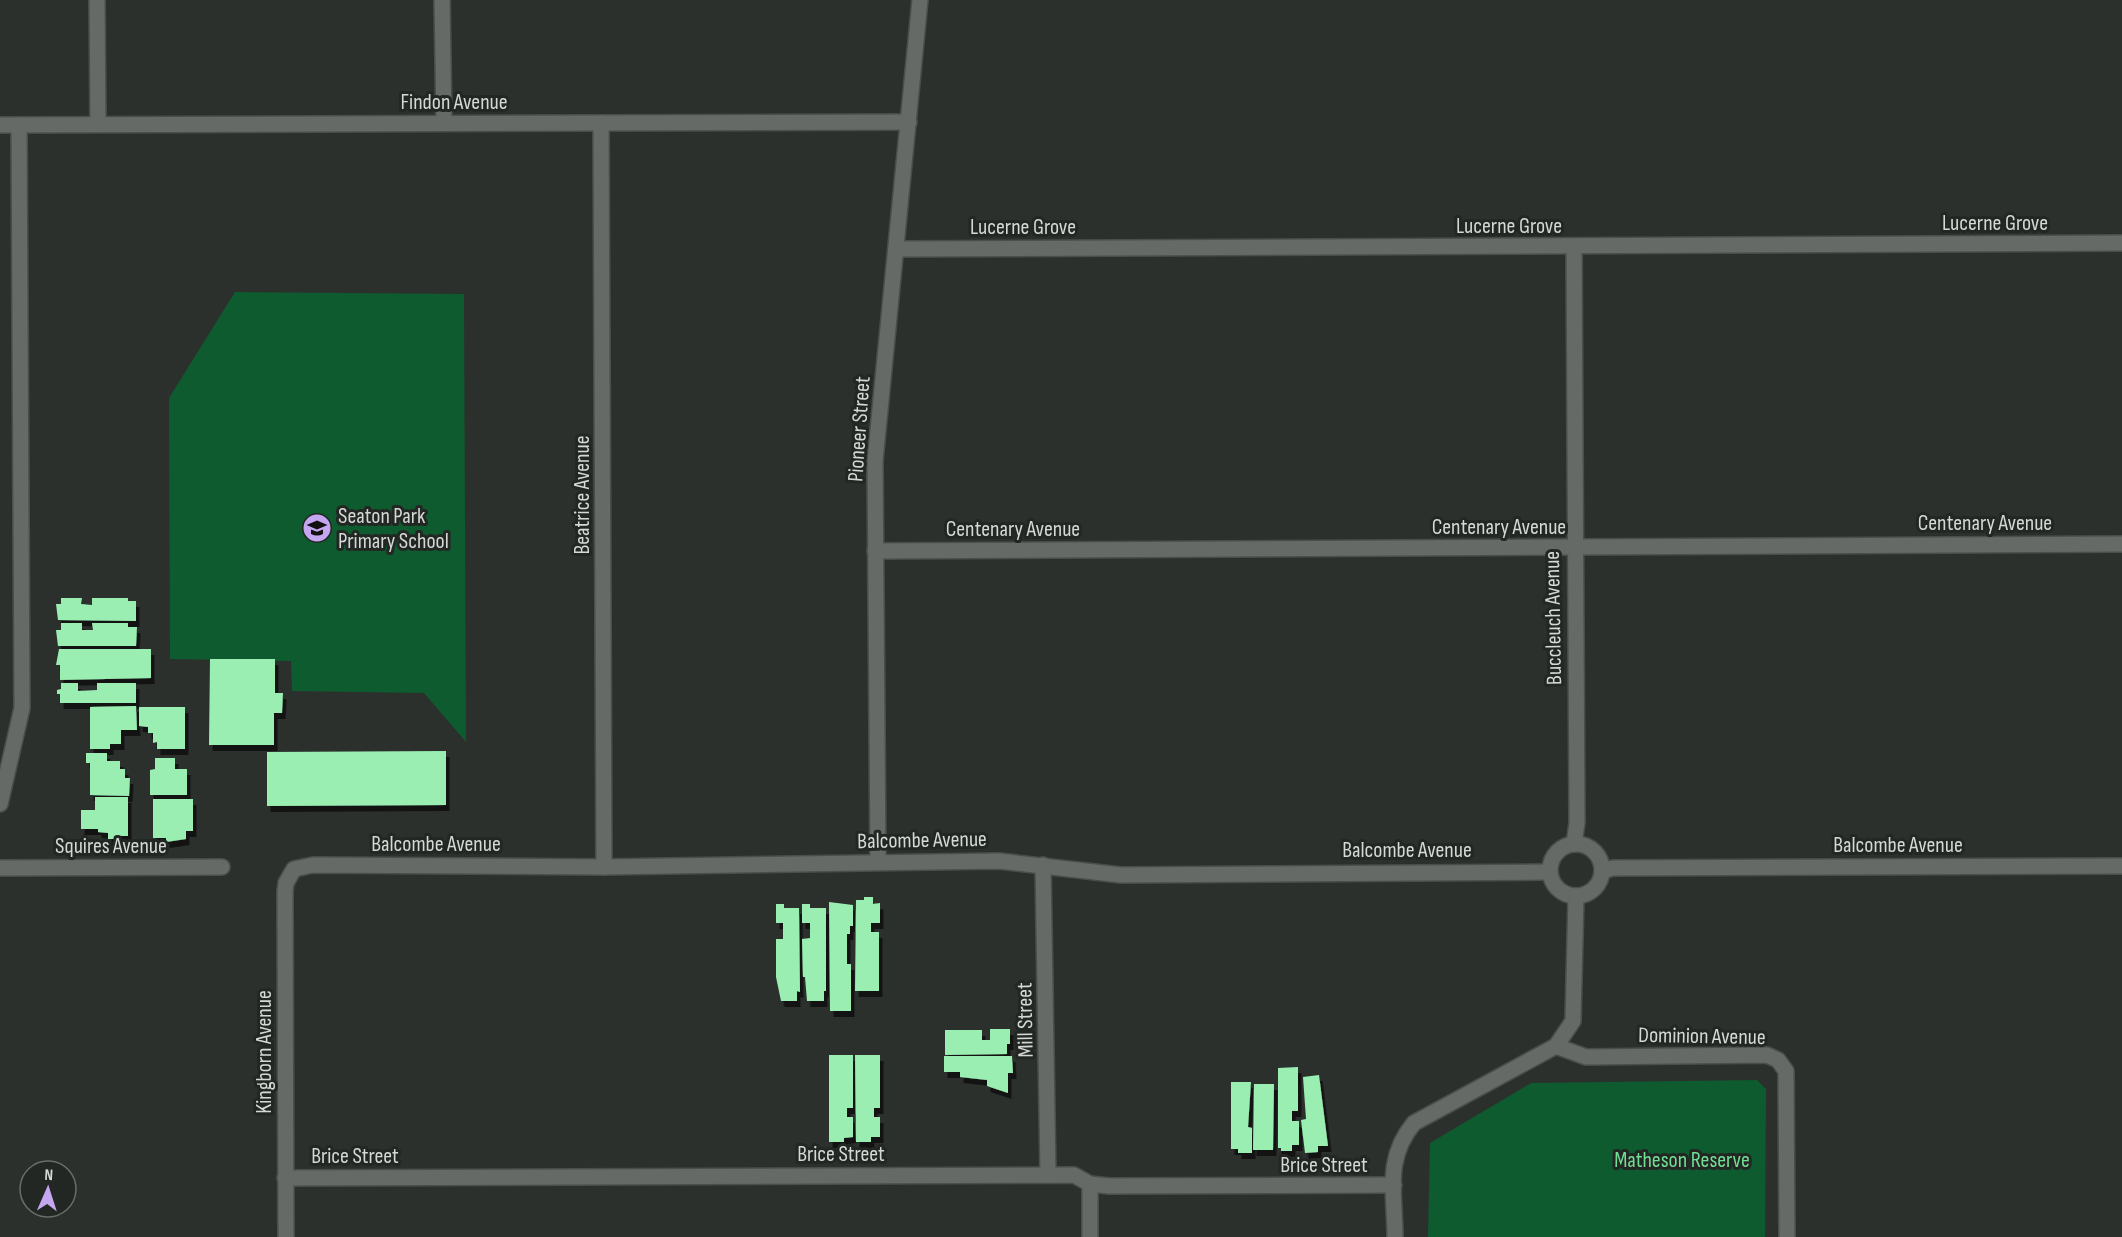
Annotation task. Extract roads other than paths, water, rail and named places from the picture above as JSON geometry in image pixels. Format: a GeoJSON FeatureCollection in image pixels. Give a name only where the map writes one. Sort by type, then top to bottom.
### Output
{"type":"FeatureCollection","features":[{"type":"Feature","properties":{"kind":"street"},"geometry":{"type":"LineString","coordinates":[[97,0],[98,124]]}},
{"type":"Feature","properties":{"kind":"street"},"geometry":{"type":"LineString","coordinates":[[442,0],[444,123]]}},
{"type":"Feature","properties":{"kind":"street","name":"Pioneer Street"},"geometry":{"type":"LineString","coordinates":[[878,862],[875,461],[920,0]]}},
{"type":"Feature","properties":{"kind":"street","name":"Findon Avenue"},"geometry":{"type":"LineString","coordinates":[[0,125],[909,122]]}},
{"type":"Feature","properties":{"kind":"street","name":"Beatrice Avenue"},"geometry":{"type":"LineString","coordinates":[[601,123],[604,867]]}},
{"type":"Feature","properties":{"kind":"street"},"geometry":{"type":"LineString","coordinates":[[0,804],[22,708],[19,125]]}},
{"type":"Feature","properties":{"kind":"street","name":"Lucerne Grove"},"geometry":{"type":"LineString","coordinates":[[896,249],[2122,243]]}},
{"type":"Feature","properties":{"kind":"street","name":"Buccleuch Avenue"},"geometry":{"type":"LineString","coordinates":[[1574,247],[1577,823],[1574,844]]}},
{"type":"Feature","properties":{"kind":"street","name":"Centenary Avenue"},"geometry":{"type":"LineString","coordinates":[[875,551],[2122,544]]}},
{"type":"Feature","properties":{"kind":"street"},"geometry":{"type":"LineString","coordinates":[[1574,844],[1590,848],[1597,855],[1602,871],[1597,886],[1591,891],[1576,896],[1568,895],[1555,887],[1550,872],[1550,864],[1558,850],[1574,844]]}},
{"type":"Feature","properties":{"kind":"street","name":"Balcombe Avenue"},"geometry":{"type":"LineString","coordinates":[[294,869],[313,865],[604,867],[999,861],[1121,874],[1550,872]]}},
{"type":"Feature","properties":{"kind":"street"},"geometry":{"type":"LineString","coordinates":[[0,862],[0,868]]}},
{"type":"Feature","properties":{"kind":"street","name":"Mill Street"},"geometry":{"type":"LineString","coordinates":[[1043,865],[1048,1175]]}},
{"type":"Feature","properties":{"kind":"street","name":"Balcombe Avenue"},"geometry":{"type":"LineString","coordinates":[[1602,871],[1613,868],[2122,866]]}},
{"type":"Feature","properties":{"kind":"street","name":"Squires Avenue"},"geometry":{"type":"LineString","coordinates":[[0,868],[222,867]]}},
{"type":"Feature","properties":{"kind":"street","name":"Kingborn Avenue"},"geometry":{"type":"LineString","coordinates":[[286,1237],[285,891],[286,882],[294,869]]}},
{"type":"Feature","properties":{"kind":"street"},"geometry":{"type":"LineString","coordinates":[[1395,1237],[1394,1156],[1400,1140],[1414,1123],[1556,1046],[1573,1021],[1576,896]]}},
{"type":"Feature","properties":{"kind":"street","name":"Dominion Avenue"},"geometry":{"type":"LineString","coordinates":[[1556,1046],[1586,1057],[1767,1055],[1778,1060],[1786,1071],[1787,1237]]}},
{"type":"Feature","properties":{"kind":"street","name":"Brice Street"},"geometry":{"type":"LineString","coordinates":[[285,1178],[1074,1174],[1090,1184],[1394,1185]]}},
{"type":"Feature","properties":{"kind":"street"},"geometry":{"type":"LineString","coordinates":[[1090,1184],[1090,1237]]}},
{"type":"Feature","properties":{"kind":"place","name":"Seaton Park Primary School"},"geometry":{"type":"Point","coordinates":[317,528]}},
{"type":"Feature","properties":{"kind":"park label","name":"Matheson Reserve"},"geometry":{"type":"Point","coordinates":[1682,1159]}}]}
